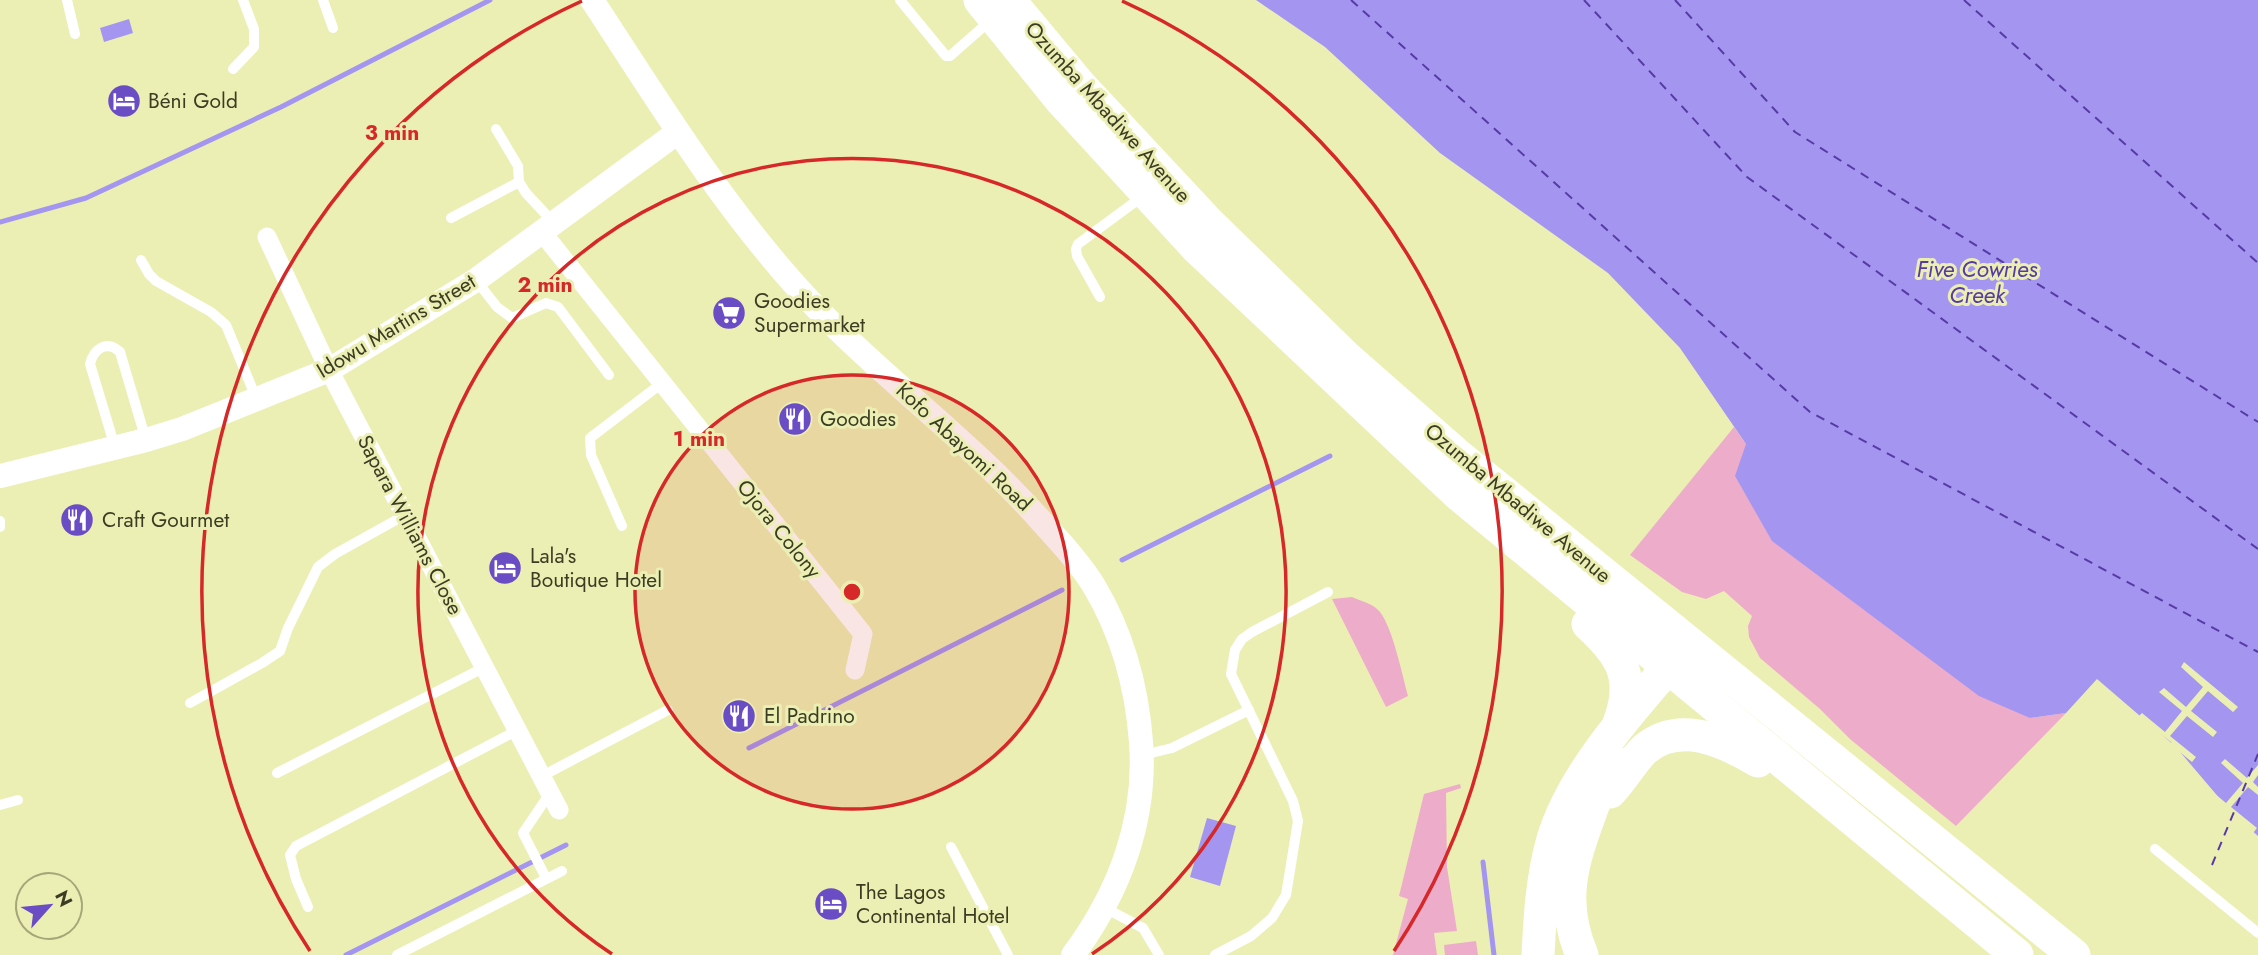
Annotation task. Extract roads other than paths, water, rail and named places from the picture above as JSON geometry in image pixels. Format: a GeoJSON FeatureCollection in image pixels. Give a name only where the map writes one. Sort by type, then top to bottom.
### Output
{"type":"FeatureCollection","features":[{"type":"Feature","properties":{"kind":"highway","name":"Ozumba Mbadiwe Avenue"},"geometry":{"type":"LineString","coordinates":[[994,6],[1061,100],[1197,248],[1458,494],[1685,661],[2074,955]]}},
{"type":"Feature","properties":{"kind":"highway","name":"Ozumba Mbadiwe Avenue"},"geometry":{"type":"LineString","coordinates":[[994,6],[1080,85],[1207,221],[1347,358],[1685,661],[1816,790],[2017,955]]}},
{"type":"Feature","properties":{"kind":"highway"},"geometry":{"type":"LineString","coordinates":[[1458,494],[1530,572],[1597,632],[1613,650],[1622,664],[1627,682],[1625,705],[1618,726]]}},
{"type":"Feature","properties":{"kind":"highway"},"geometry":{"type":"LineString","coordinates":[[1538,955],[1543,884],[1553,838],[1568,802],[1618,726],[1685,661]]}},
{"type":"Feature","properties":{"kind":"highway"},"geometry":{"type":"LineString","coordinates":[[1582,955],[1570,906],[1573,859],[1601,784],[1685,661]]}},
{"type":"Feature","properties":{"kind":"highway"},"geometry":{"type":"LineString","coordinates":[[1592,810],[1619,783],[1644,750],[1669,736],[1708,737],[1721,741],[1784,777],[1816,790]]}},
{"type":"Feature","properties":{"kind":"street","name":"Kofo Abayomi Road"},"geometry":{"type":"LineString","coordinates":[[592,0],[714,184],[794,285],[833,325],[1018,495],[1094,585],[1118,635],[1131,675],[1140,717],[1140,793],[1131,844],[1105,908],[1073,955]]}},
{"type":"Feature","properties":{"kind":"street","name":"Idowu Martins Street"},"geometry":{"type":"LineString","coordinates":[[0,476],[146,440],[257,400],[329,370],[476,280],[678,132]]}},
{"type":"Feature","properties":{"kind":"street","name":"Ojora Colony"},"geometry":{"type":"LineString","coordinates":[[548,227],[662,383],[863,634],[855,670]]}},
{"type":"Feature","properties":{"kind":"street","name":"Sapara Williams Close"},"geometry":{"type":"LineString","coordinates":[[267,237],[329,370],[559,810]]}},
{"type":"Feature","properties":{"kind":"lane"},"geometry":{"type":"LineString","coordinates":[[67,0],[75,34]]}},
{"type":"Feature","properties":{"kind":"lane"},"geometry":{"type":"LineString","coordinates":[[233,69],[254,47],[254,29],[243,0]]}},
{"type":"Feature","properties":{"kind":"lane"},"geometry":{"type":"LineString","coordinates":[[323,0],[333,28]]}},
{"type":"Feature","properties":{"kind":"lane"},"geometry":{"type":"LineString","coordinates":[[900,0],[946,56],[950,55],[994,6]]}},
{"type":"Feature","properties":{"kind":"lane"},"geometry":{"type":"LineString","coordinates":[[496,129],[518,166],[519,181],[548,227]]}},
{"type":"Feature","properties":{"kind":"lane"},"geometry":{"type":"LineString","coordinates":[[452,218],[519,181]]}},
{"type":"Feature","properties":{"kind":"lane"},"geometry":{"type":"LineString","coordinates":[[1100,297],[1077,256],[1078,244],[1147,193]]}},
{"type":"Feature","properties":{"kind":"lane"},"geometry":{"type":"LineString","coordinates":[[141,260],[156,281],[211,312],[226,325],[257,400]]}},
{"type":"Feature","properties":{"kind":"lane"},"geometry":{"type":"LineString","coordinates":[[476,280],[497,307],[512,318],[546,303],[558,307],[609,375]]}},
{"type":"Feature","properties":{"kind":"lane"},"geometry":{"type":"LineString","coordinates":[[115,448],[90,364],[94,354],[105,346],[112,346],[120,352],[146,440]]}},
{"type":"Feature","properties":{"kind":"lane"},"geometry":{"type":"LineString","coordinates":[[622,526],[591,455],[590,438],[662,383]]}},
{"type":"Feature","properties":{"kind":"lane"},"geometry":{"type":"LineString","coordinates":[[190,703],[280,651],[288,628],[318,567],[335,554],[405,515]]}},
{"type":"Feature","properties":{"kind":"lane"},"geometry":{"type":"LineString","coordinates":[[0,521],[0,527]]}},
{"type":"Feature","properties":{"kind":"lane"},"geometry":{"type":"LineString","coordinates":[[1215,955],[1251,936],[1272,918],[1286,895],[1298,821],[1293,801],[1231,674],[1235,650],[1242,639],[1252,632],[1328,592]]}},
{"type":"Feature","properties":{"kind":"lane"},"geometry":{"type":"LineString","coordinates":[[278,773],[485,667]]}},
{"type":"Feature","properties":{"kind":"lane"},"geometry":{"type":"LineString","coordinates":[[546,878],[523,833],[546,784],[668,710]]}},
{"type":"Feature","properties":{"kind":"lane"},"geometry":{"type":"LineString","coordinates":[[1142,755],[1172,748],[1249,710]]}},
{"type":"Feature","properties":{"kind":"lane"},"geometry":{"type":"LineString","coordinates":[[308,907],[290,864],[290,855],[296,846],[518,730]]}},
{"type":"Feature","properties":{"kind":"lane"},"geometry":{"type":"LineString","coordinates":[[0,804],[18,800]]}},
{"type":"Feature","properties":{"kind":"lane"},"geometry":{"type":"LineString","coordinates":[[951,847],[1008,955]]}},
{"type":"Feature","properties":{"kind":"lane"},"geometry":{"type":"LineString","coordinates":[[2155,849],[2258,933]]}},
{"type":"Feature","properties":{"kind":"lane"},"geometry":{"type":"LineString","coordinates":[[397,955],[562,871]]}},
{"type":"Feature","properties":{"kind":"lane"},"geometry":{"type":"LineString","coordinates":[[1105,908],[1143,928],[1159,955]]}},
{"type":"Feature","properties":{"kind":"water","name":"Five Cowries Creek"},"geometry":{"type":"Polygon","coordinates":[[[1256,0],[2258,0],[2258,836],[2232,813],[2175,746],[2097,679],[2066,713],[2030,718],[1979,696],[1772,541],[1735,476],[1746,444],[1680,348],[1608,273],[1440,153],[1325,47],[1256,0]]]}},
{"type":"Feature","properties":{"kind":"water"},"geometry":{"type":"Polygon","coordinates":[[[129,19],[133,33],[104,42],[100,28],[129,19]]]}},
{"type":"Feature","properties":{"kind":"water"},"geometry":{"type":"Polygon","coordinates":[[[1207,818],[1236,826],[1220,886],[1190,877],[1207,818]]]}},
{"type":"Feature","properties":{"kind":"waterway"},"geometry":{"type":"LineString","coordinates":[[0,222],[86,198],[281,107],[490,0]]}},
{"type":"Feature","properties":{"kind":"waterway"},"geometry":{"type":"LineString","coordinates":[[1122,560],[1330,456]]}},
{"type":"Feature","properties":{"kind":"waterway"},"geometry":{"type":"LineString","coordinates":[[749,748],[1062,590]]}},
{"type":"Feature","properties":{"kind":"waterway"},"geometry":{"type":"LineString","coordinates":[[346,955],[566,845]]}},
{"type":"Feature","properties":{"kind":"waterway"},"geometry":{"type":"LineString","coordinates":[[1483,862],[1494,955]]}},
{"type":"Feature","properties":{"kind":"place","name":"Béni Gold"},"geometry":{"type":"Point","coordinates":[124,101]}},
{"type":"Feature","properties":{"kind":"place","name":"Goodies Supermarket"},"geometry":{"type":"Point","coordinates":[729,313]}},
{"type":"Feature","properties":{"kind":"place","name":"Goodies"},"geometry":{"type":"Point","coordinates":[795,419]}},
{"type":"Feature","properties":{"kind":"place","name":"Craft Gourmet"},"geometry":{"type":"Point","coordinates":[77,520]}},
{"type":"Feature","properties":{"kind":"place","name":"Lala's Boutique Hotel"},"geometry":{"type":"Point","coordinates":[505,568]}},
{"type":"Feature","properties":{"kind":"place","name":"El Padrino"},"geometry":{"type":"Point","coordinates":[739,716]}},
{"type":"Feature","properties":{"kind":"place","name":"The Lagos Continental Hotel"},"geometry":{"type":"Point","coordinates":[831,904]}}]}
